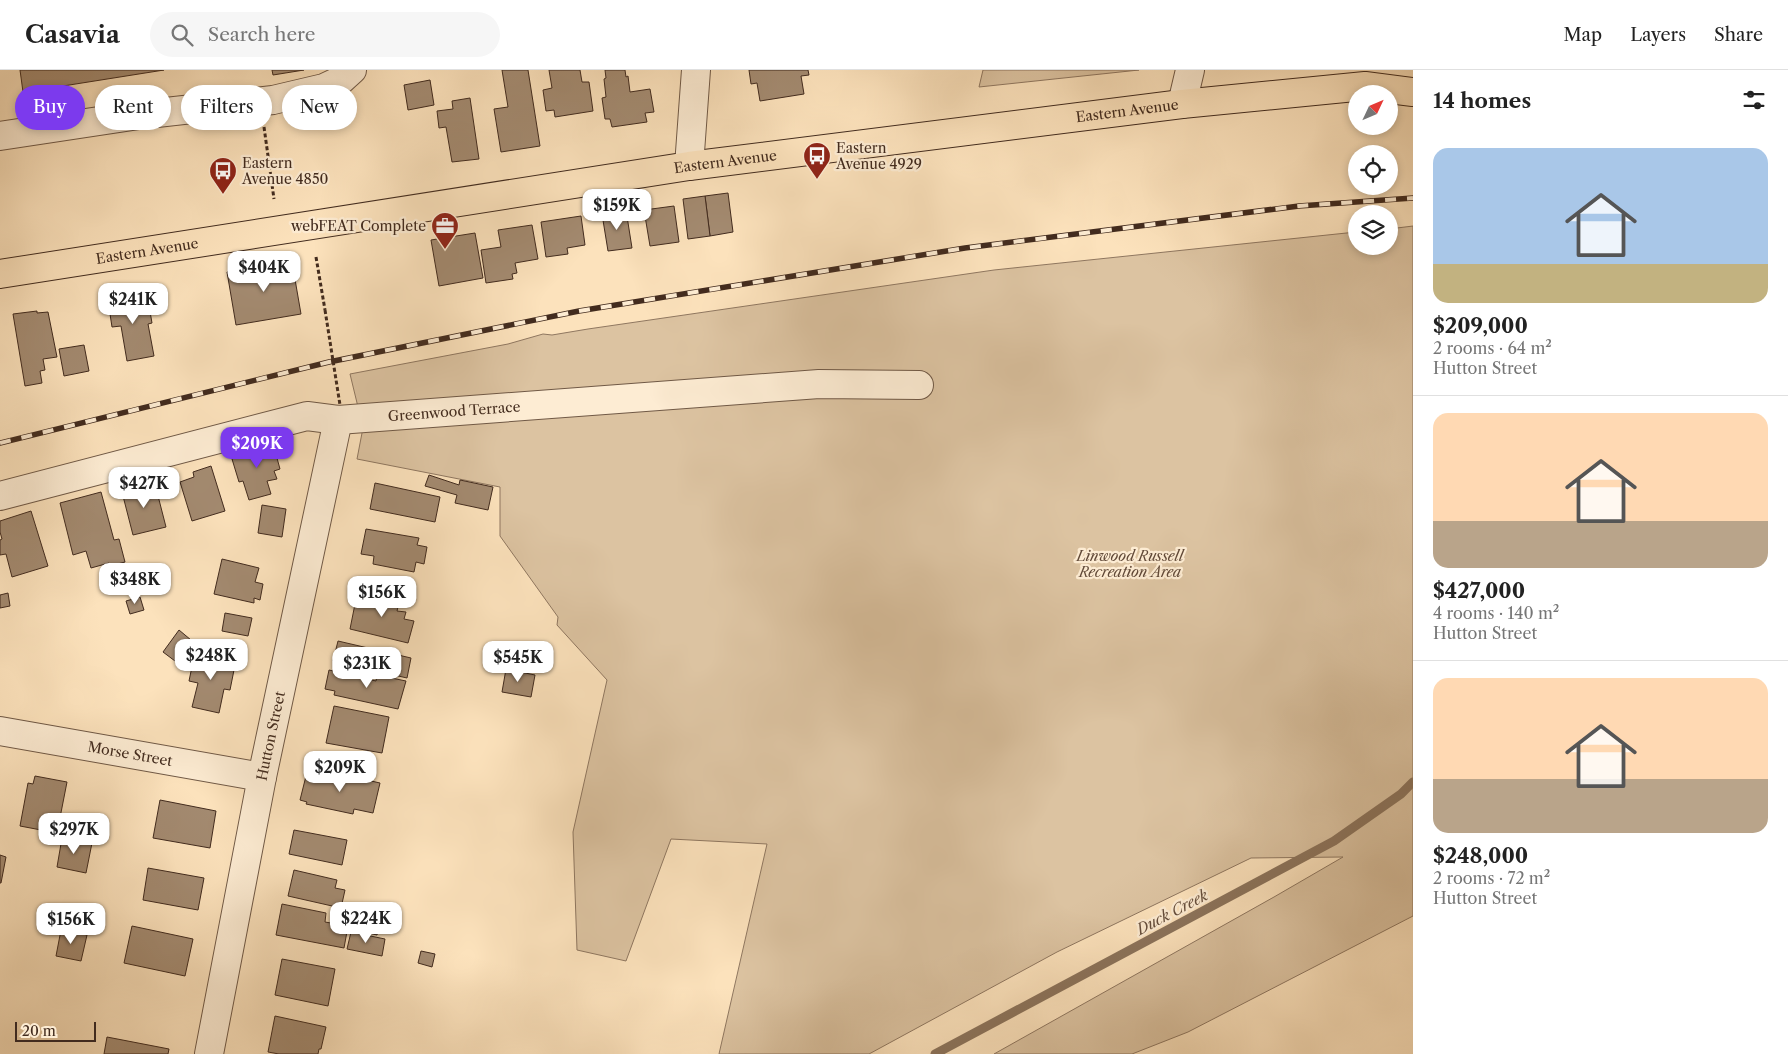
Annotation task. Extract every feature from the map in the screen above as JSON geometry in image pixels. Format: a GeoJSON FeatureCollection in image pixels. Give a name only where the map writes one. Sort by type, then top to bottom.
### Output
{"type":"FeatureCollection","features":[{"type":"Feature","properties":{"kind":"main road"},"geometry":{"type":"LineString","coordinates":[[1367,85],[1398,70]]}},
{"type":"Feature","properties":{"kind":"main road","name":"Eastern Avenue"},"geometry":{"type":"LineString","coordinates":[[0,274],[689,166],[1182,104],[1348,88]]}},
{"type":"Feature","properties":{"kind":"main road"},"geometry":{"type":"LineString","coordinates":[[1398,90],[1413,92]]}},
{"type":"Feature","properties":{"kind":"street"},"geometry":{"type":"LineString","coordinates":[[0,136],[138,115],[273,100],[324,88],[341,80],[352,70]]}},
{"type":"Feature","properties":{"kind":"street"},"geometry":{"type":"LineString","coordinates":[[689,166],[696,70]]}},
{"type":"Feature","properties":{"kind":"street"},"geometry":{"type":"LineString","coordinates":[[1182,104],[1190,70]]}},
{"type":"Feature","properties":{"kind":"street","name":"Greenwood Terrace"},"geometry":{"type":"LineString","coordinates":[[0,496],[307,416],[339,412],[819,384],[919,385]]}},
{"type":"Feature","properties":{"kind":"street","name":"Hutton Street"},"geometry":{"type":"LineString","coordinates":[[208,1054],[262,778],[339,412]]}},
{"type":"Feature","properties":{"kind":"street","name":"Morse Street"},"geometry":{"type":"LineString","coordinates":[[0,731],[262,778]]}},
{"type":"Feature","properties":{"kind":"path"},"geometry":{"type":"LineString","coordinates":[[265,130],[274,199]]}},
{"type":"Feature","properties":{"kind":"path"},"geometry":{"type":"LineString","coordinates":[[316,257],[339,412]]}},
{"type":"Feature","properties":{"kind":"green space"},"geometry":{"type":"Polygon","coordinates":[[[983,70],[1139,70],[979,87],[983,70]]]}},
{"type":"Feature","properties":{"kind":"green space","name":"Linwood Russell Recreation Area"},"geometry":{"type":"Polygon","coordinates":[[[1413,226],[1413,916],[1188,1032],[1132,1054],[994,1054],[1343,857],[1251,858],[1057,952],[869,1054],[719,1054],[767,844],[671,839],[626,961],[577,950],[573,832],[607,680],[557,625],[558,617],[500,536],[500,487],[357,459],[367,407],[358,407],[350,374],[508,344],[543,334],[552,335],[994,270],[1348,233],[1348,255],[1398,255],[1398,228],[1413,226]]]}},
{"type":"Feature","properties":{"kind":"building"},"geometry":{"type":"Polygon","coordinates":[[[20,70],[164,70],[69,85],[22,85],[20,70]]]}},
{"type":"Feature","properties":{"kind":"building"},"geometry":{"type":"Polygon","coordinates":[[[272,70],[304,70],[273,75],[272,70]]]}},
{"type":"Feature","properties":{"kind":"building"},"geometry":{"type":"Polygon","coordinates":[[[502,70],[528,70],[540,146],[501,152],[494,109],[508,107],[502,70]]]}},
{"type":"Feature","properties":{"kind":"building"},"geometry":{"type":"Polygon","coordinates":[[[549,70],[580,70],[582,82],[589,82],[593,111],[555,117],[554,110],[546,111],[543,90],[552,88],[549,70]]]}},
{"type":"Feature","properties":{"kind":"building"},"geometry":{"type":"Polygon","coordinates":[[[605,70],[625,70],[626,77],[628,76],[630,92],[650,89],[654,112],[645,113],[647,122],[612,127],[610,119],[605,119],[602,98],[606,97],[605,70]]]}},
{"type":"Feature","properties":{"kind":"building"},"geometry":{"type":"Polygon","coordinates":[[[749,70],[808,70],[809,75],[801,76],[804,94],[760,101],[757,83],[751,84],[749,70]]]}},
{"type":"Feature","properties":{"kind":"building"},"geometry":{"type":"Polygon","coordinates":[[[430,80],[434,105],[408,110],[404,85],[430,80]]]}},
{"type":"Feature","properties":{"kind":"building"},"geometry":{"type":"Polygon","coordinates":[[[470,98],[479,159],[452,162],[446,127],[439,128],[437,111],[453,109],[452,101],[470,98]]]}},
{"type":"Feature","properties":{"kind":"building"},"geometry":{"type":"Polygon","coordinates":[[[728,193],[733,232],[710,236],[705,196],[728,193]]]}},
{"type":"Feature","properties":{"kind":"building"},"geometry":{"type":"Polygon","coordinates":[[[705,196],[710,236],[688,239],[683,199],[705,196]]]}},
{"type":"Feature","properties":{"kind":"building"},"geometry":{"type":"Polygon","coordinates":[[[674,206],[679,242],[650,246],[644,210],[674,206]]]}},
{"type":"Feature","properties":{"kind":"building"},"geometry":{"type":"Polygon","coordinates":[[[626,210],[632,248],[608,251],[602,214],[626,210]]]}},
{"type":"Feature","properties":{"kind":"building"},"geometry":{"type":"Polygon","coordinates":[[[581,216],[585,245],[567,248],[568,254],[546,257],[541,222],[581,216]]]}},
{"type":"Feature","properties":{"kind":"building"},"geometry":{"type":"Polygon","coordinates":[[[532,225],[538,259],[515,263],[517,273],[512,274],[513,279],[486,283],[481,250],[501,247],[498,230],[532,225]]]}},
{"type":"Feature","properties":{"kind":"building"},"geometry":{"type":"Polygon","coordinates":[[[475,233],[483,278],[439,286],[431,240],[475,233]]]}},
{"type":"Feature","properties":{"kind":"building"},"geometry":{"type":"Polygon","coordinates":[[[292,262],[301,314],[236,325],[227,272],[292,262]]]}},
{"type":"Feature","properties":{"kind":"building"},"geometry":{"type":"Polygon","coordinates":[[[147,294],[152,323],[148,324],[154,356],[127,361],[121,326],[112,327],[108,301],[147,294]]]}},
{"type":"Feature","properties":{"kind":"building"},"geometry":{"type":"Polygon","coordinates":[[[37,311],[37,313],[48,312],[57,357],[43,359],[45,370],[40,371],[42,383],[25,386],[13,314],[37,311]]]}},
{"type":"Feature","properties":{"kind":"building"},"geometry":{"type":"Polygon","coordinates":[[[84,345],[89,371],[64,376],[59,349],[84,345]]]}},
{"type":"Feature","properties":{"kind":"building"},"geometry":{"type":"Polygon","coordinates":[[[272,440],[280,469],[274,471],[277,479],[267,481],[271,494],[249,500],[243,481],[239,482],[232,459],[241,456],[239,450],[272,440]]]}},
{"type":"Feature","properties":{"kind":"building"},"geometry":{"type":"Polygon","coordinates":[[[211,466],[225,511],[192,521],[180,482],[194,477],[193,472],[211,466]]]}},
{"type":"Feature","properties":{"kind":"building"},"geometry":{"type":"Polygon","coordinates":[[[429,475],[459,485],[460,480],[493,487],[488,510],[455,503],[457,495],[425,486],[429,475]]]}},
{"type":"Feature","properties":{"kind":"building"},"geometry":{"type":"Polygon","coordinates":[[[151,482],[152,489],[156,488],[166,527],[133,535],[123,496],[135,493],[133,486],[151,482]]]}},
{"type":"Feature","properties":{"kind":"building"},"geometry":{"type":"Polygon","coordinates":[[[375,483],[440,497],[435,522],[370,509],[375,483]]]}},
{"type":"Feature","properties":{"kind":"building"},"geometry":{"type":"Polygon","coordinates":[[[101,492],[114,540],[119,539],[125,562],[110,566],[109,563],[91,568],[86,551],[73,555],[60,503],[101,492]]]}},
{"type":"Feature","properties":{"kind":"building"},"geometry":{"type":"Polygon","coordinates":[[[262,505],[286,509],[282,537],[258,533],[262,505]]]}},
{"type":"Feature","properties":{"kind":"building"},"geometry":{"type":"Polygon","coordinates":[[[31,511],[48,566],[12,577],[6,554],[0,555],[0,540],[2,539],[0,521],[31,511]]]}},
{"type":"Feature","properties":{"kind":"building"},"geometry":{"type":"Polygon","coordinates":[[[366,529],[419,538],[417,545],[427,547],[424,564],[416,562],[414,572],[373,564],[374,556],[361,554],[366,529]]]}},
{"type":"Feature","properties":{"kind":"building"},"geometry":{"type":"Polygon","coordinates":[[[222,559],[259,568],[255,582],[263,584],[260,600],[254,598],[254,603],[214,594],[222,559]]]}},
{"type":"Feature","properties":{"kind":"building"},"geometry":{"type":"Polygon","coordinates":[[[378,590],[401,595],[397,611],[406,612],[404,619],[414,621],[408,643],[350,629],[356,599],[375,604],[378,590]]]}},
{"type":"Feature","properties":{"kind":"building"},"geometry":{"type":"Polygon","coordinates":[[[8,593],[10,606],[0,608],[0,595],[8,593]]]}},
{"type":"Feature","properties":{"kind":"building"},"geometry":{"type":"Polygon","coordinates":[[[140,597],[144,610],[130,614],[126,601],[140,597]]]}},
{"type":"Feature","properties":{"kind":"building"},"geometry":{"type":"Polygon","coordinates":[[[225,613],[252,618],[248,636],[222,631],[225,613]]]}},
{"type":"Feature","properties":{"kind":"building"},"geometry":{"type":"Polygon","coordinates":[[[179,630],[191,640],[175,661],[163,652],[179,630]]]}},
{"type":"Feature","properties":{"kind":"building"},"geometry":{"type":"Polygon","coordinates":[[[338,641],[411,658],[407,678],[333,661],[338,641]]]}},
{"type":"Feature","properties":{"kind":"building"},"geometry":{"type":"Polygon","coordinates":[[[207,653],[225,657],[224,663],[235,665],[230,690],[224,689],[219,713],[192,707],[198,683],[189,681],[194,657],[206,660],[207,653]]]}},
{"type":"Feature","properties":{"kind":"building"},"geometry":{"type":"Polygon","coordinates":[[[506,669],[535,675],[531,697],[502,692],[506,669]]]}},
{"type":"Feature","properties":{"kind":"building"},"geometry":{"type":"Polygon","coordinates":[[[329,670],[376,681],[377,675],[406,681],[398,709],[334,695],[335,691],[325,689],[329,670]]]}},
{"type":"Feature","properties":{"kind":"building"},"geometry":{"type":"Polygon","coordinates":[[[334,706],[389,717],[382,753],[326,743],[334,706]]]}},
{"type":"Feature","properties":{"kind":"building"},"geometry":{"type":"Polygon","coordinates":[[[307,772],[335,778],[336,773],[380,783],[373,813],[354,809],[353,814],[306,804],[307,802],[300,800],[307,772]]]}},
{"type":"Feature","properties":{"kind":"building"},"geometry":{"type":"Polygon","coordinates":[[[35,776],[67,782],[57,833],[20,826],[28,783],[33,784],[35,776]]]}},
{"type":"Feature","properties":{"kind":"building"},"geometry":{"type":"Polygon","coordinates":[[[160,800],[216,811],[210,848],[153,838],[160,800]]]}},
{"type":"Feature","properties":{"kind":"building"},"geometry":{"type":"Polygon","coordinates":[[[294,830],[347,840],[342,865],[289,854],[294,830]]]}},
{"type":"Feature","properties":{"kind":"building"},"geometry":{"type":"Polygon","coordinates":[[[62,838],[92,843],[86,873],[57,867],[62,838]]]}},
{"type":"Feature","properties":{"kind":"building"},"geometry":{"type":"Polygon","coordinates":[[[0,855],[6,857],[1,883],[0,883],[0,855]]]}},
{"type":"Feature","properties":{"kind":"building"},"geometry":{"type":"Polygon","coordinates":[[[148,868],[204,878],[198,910],[143,900],[148,868]]]}},
{"type":"Feature","properties":{"kind":"building"},"geometry":{"type":"Polygon","coordinates":[[[294,870],[337,880],[335,888],[345,890],[341,908],[288,896],[294,870]]]}},
{"type":"Feature","properties":{"kind":"building"},"geometry":{"type":"Polygon","coordinates":[[[282,904],[326,913],[325,922],[348,926],[344,948],[276,935],[282,904]]]}},
{"type":"Feature","properties":{"kind":"building"},"geometry":{"type":"Polygon","coordinates":[[[360,911],[382,916],[377,935],[356,930],[360,911]]]}},
{"type":"Feature","properties":{"kind":"building"},"geometry":{"type":"Polygon","coordinates":[[[132,926],[193,939],[185,976],[124,963],[132,926]]]}},
{"type":"Feature","properties":{"kind":"building"},"geometry":{"type":"Polygon","coordinates":[[[61,930],[87,935],[81,961],[56,956],[61,930]]]}},
{"type":"Feature","properties":{"kind":"building"},"geometry":{"type":"Polygon","coordinates":[[[351,932],[385,939],[382,956],[347,949],[351,932]]]}},
{"type":"Feature","properties":{"kind":"building"},"geometry":{"type":"Polygon","coordinates":[[[421,951],[435,954],[432,967],[418,963],[421,951]]]}},
{"type":"Feature","properties":{"kind":"building"},"geometry":{"type":"Polygon","coordinates":[[[282,959],[335,969],[328,1006],[275,995],[282,959]]]}},
{"type":"Feature","properties":{"kind":"building"},"geometry":{"type":"Polygon","coordinates":[[[275,1016],[326,1027],[318,1054],[279,1054],[268,1052],[275,1016]]]}},
{"type":"Feature","properties":{"kind":"building"},"geometry":{"type":"Polygon","coordinates":[[[107,1037],[169,1049],[168,1054],[104,1054],[107,1037]]]}},
{"type":"Feature","properties":{"kind":"waterway","name":"Duck Creek"},"geometry":{"type":"LineString","coordinates":[[935,1054],[1334,841],[1401,794],[1413,782]]}},
{"type":"Feature","properties":{"kind":"railway"},"geometry":{"type":"LineString","coordinates":[[0,443],[329,362],[579,311],[965,248],[1299,206],[1413,198]]}},
{"type":"Feature","properties":{"kind":"place","name":"Eastern Avenue 4929"},"geometry":{"type":"Point","coordinates":[817,180]}},
{"type":"Feature","properties":{"kind":"place","name":"Eastern Avenue 4850"},"geometry":{"type":"Point","coordinates":[223,195]}},
{"type":"Feature","properties":{"kind":"place","name":"webFEAT Complete"},"geometry":{"type":"Point","coordinates":[445,250]}}]}
